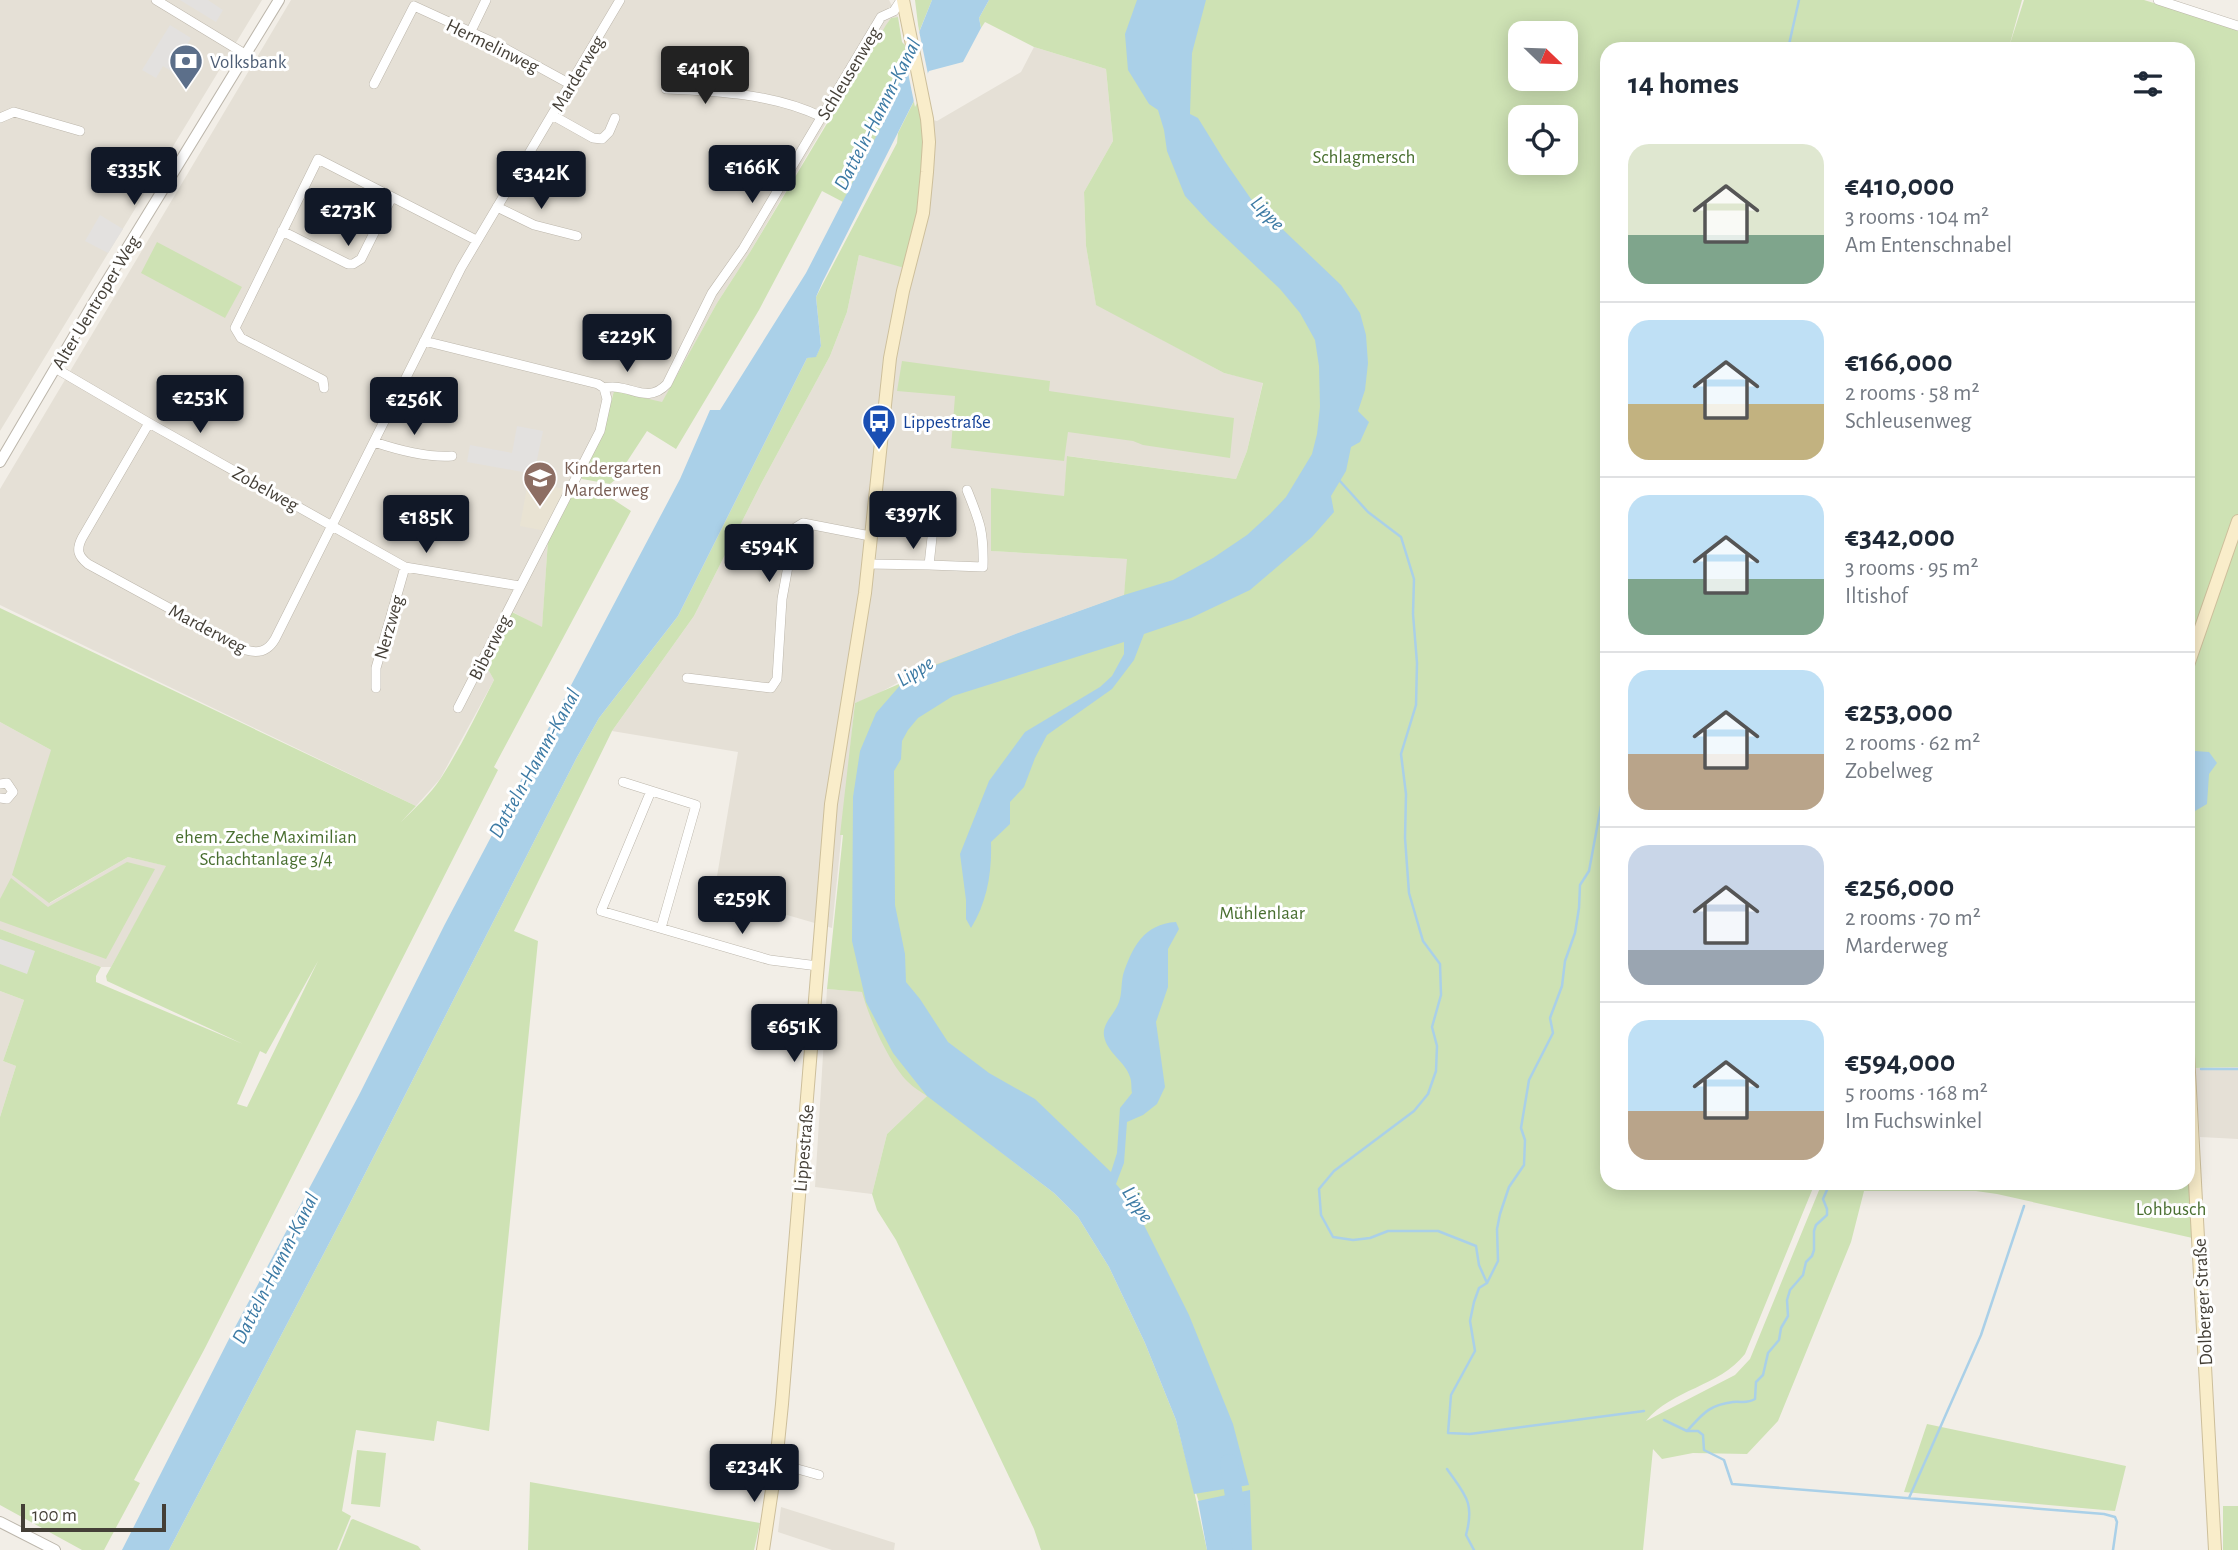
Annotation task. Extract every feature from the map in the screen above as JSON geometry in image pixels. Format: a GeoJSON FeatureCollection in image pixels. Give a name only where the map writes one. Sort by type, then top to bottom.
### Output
{"type":"FeatureCollection","features":[{"type":"Feature","properties":{"kind":"main road","name":"Lippestraße"},"geometry":{"type":"LineString","coordinates":[[763,1550],[776,1463],[831,804],[868,564],[890,358],[924,202],[929,142],[924,100],[902,0]]}},
{"type":"Feature","properties":{"kind":"main road"},"geometry":{"type":"LineString","coordinates":[[2195,645],[2238,521]]}},
{"type":"Feature","properties":{"kind":"main road","name":"Dolberger Straße"},"geometry":{"type":"LineString","coordinates":[[2195,1188],[2214,1550]]}},
{"type":"Feature","properties":{"kind":"street"},"geometry":{"type":"LineString","coordinates":[[156,0],[245,54]]}},
{"type":"Feature","properties":{"kind":"street","name":"Alter Uentroper Weg"},"geometry":{"type":"LineString","coordinates":[[0,462],[279,0]]}},
{"type":"Feature","properties":{"kind":"street"},"geometry":{"type":"LineString","coordinates":[[471,31],[486,0]]}},
{"type":"Feature","properties":{"kind":"street","name":"Marderweg"},"geometry":{"type":"LineString","coordinates":[[149,423],[78,546],[80,558],[246,650],[265,651],[271,645],[476,240],[620,0]]}},
{"type":"Feature","properties":{"kind":"street","name":"Schleusenweg"},"geometry":{"type":"LineString","coordinates":[[604,388],[612,386],[650,395],[657,393],[667,384],[712,293],[743,249],[881,17],[894,11],[902,0]]}},
{"type":"Feature","properties":{"kind":"street"},"geometry":{"type":"LineString","coordinates":[[2158,0],[2238,26]]}},
{"type":"Feature","properties":{"kind":"street","name":"Hermelinweg"},"geometry":{"type":"LineString","coordinates":[[374,84],[414,6],[471,31],[570,84]]}},
{"type":"Feature","properties":{"kind":"street"},"geometry":{"type":"LineString","coordinates":[[666,89],[714,91],[745,96],[797,107],[822,117]]}},
{"type":"Feature","properties":{"kind":"street"},"geometry":{"type":"LineString","coordinates":[[0,118],[11,111],[80,131]]}},
{"type":"Feature","properties":{"kind":"street"},"geometry":{"type":"LineString","coordinates":[[552,115],[593,138],[602,139],[609,132],[615,118]]}},
{"type":"Feature","properties":{"kind":"street"},"geometry":{"type":"LineString","coordinates":[[324,388],[323,380],[241,338],[235,325],[318,159],[476,240]]}},
{"type":"Feature","properties":{"kind":"street"},"geometry":{"type":"LineString","coordinates":[[282,231],[348,264],[353,264],[361,259],[392,197]]}},
{"type":"Feature","properties":{"kind":"street"},"geometry":{"type":"LineString","coordinates":[[497,207],[534,225],[577,236]]}},
{"type":"Feature","properties":{"kind":"street"},"geometry":{"type":"LineString","coordinates":[[424,341],[598,384],[604,388]]}},
{"type":"Feature","properties":{"kind":"street","name":"Zobelweg"},"geometry":{"type":"LineString","coordinates":[[55,368],[332,525]]}},
{"type":"Feature","properties":{"kind":"street","name":"Biberweg"},"geometry":{"type":"LineString","coordinates":[[458,708],[600,431],[607,399],[604,388]]}},
{"type":"Feature","properties":{"kind":"street"},"geometry":{"type":"LineString","coordinates":[[374,442],[395,449],[440,457],[452,456]]}},
{"type":"Feature","properties":{"kind":"street"},"geometry":{"type":"LineString","coordinates":[[868,564],[983,567],[984,540],[967,490]]}},
{"type":"Feature","properties":{"kind":"street"},"geometry":{"type":"LineString","coordinates":[[929,565],[934,510]]}},
{"type":"Feature","properties":{"kind":"street"},"geometry":{"type":"LineString","coordinates":[[687,678],[771,688],[777,679],[782,599],[795,528],[803,523],[870,536]]}},
{"type":"Feature","properties":{"kind":"street","name":"Biberweg"},"geometry":{"type":"LineString","coordinates":[[332,525],[405,567],[520,586]]}},
{"type":"Feature","properties":{"kind":"street","name":"Nerzweg"},"geometry":{"type":"LineString","coordinates":[[376,688],[376,668],[405,567]]}},
{"type":"Feature","properties":{"kind":"street"},"geometry":{"type":"LineString","coordinates":[[623,782],[696,805],[661,928]]}},
{"type":"Feature","properties":{"kind":"street"},"geometry":{"type":"LineString","coordinates":[[0,784],[8,783],[13,790],[10,798],[0,798]]}},
{"type":"Feature","properties":{"kind":"street"},"geometry":{"type":"LineString","coordinates":[[651,791],[601,911],[770,960],[818,966]]}},
{"type":"Feature","properties":{"kind":"street"},"geometry":{"type":"LineString","coordinates":[[776,1463],[819,1475]]}},
{"type":"Feature","properties":{"kind":"street"},"geometry":{"type":"LineString","coordinates":[[0,1522],[55,1550]]}},
{"type":"Feature","properties":{"kind":"shaded area"},"geometry":{"type":"Polygon","coordinates":[[[0,0],[262,0],[0,431],[0,0]]]}},
{"type":"Feature","properties":{"kind":"shaded area"},"geometry":{"type":"Polygon","coordinates":[[[180,0],[208,0],[223,10],[216,22],[180,0]]]}},
{"type":"Feature","properties":{"kind":"shaded area"},"geometry":{"type":"Polygon","coordinates":[[[291,0],[889,0],[898,17],[891,18],[833,111],[717,303],[662,403],[614,392],[548,540],[542,628],[513,612],[489,671],[494,680],[440,779],[416,806],[0,605],[0,489],[291,0]]]}},
{"type":"Feature","properties":{"kind":"shaded area"},"geometry":{"type":"Polygon","coordinates":[[[170,25],[191,38],[171,71],[163,66],[156,78],[142,70],[170,25]]]}},
{"type":"Feature","properties":{"kind":"shaded area"},"geometry":{"type":"Polygon","coordinates":[[[1034,47],[1106,69],[1113,141],[1084,192],[1086,246],[1096,304],[1224,373],[1263,382],[1247,451],[1236,479],[1068,456],[1064,496],[992,551],[1128,559],[1124,595],[913,674],[874,696],[855,703],[832,928],[714,894],[738,752],[612,731],[694,616],[830,356],[847,312],[859,255],[907,268],[924,118],[937,121],[1021,72],[1034,47]]]}},
{"type":"Feature","properties":{"kind":"shaded area"},"geometry":{"type":"Polygon","coordinates":[[[100,215],[123,229],[108,253],[85,241],[100,215]]]}},
{"type":"Feature","properties":{"kind":"shaded area"},"geometry":{"type":"Polygon","coordinates":[[[517,426],[543,431],[534,474],[467,462],[470,445],[512,453],[517,426]]]}},
{"type":"Feature","properties":{"kind":"shaded area","name":"Kindergarten Marderweg"},"geometry":{"type":"Polygon","coordinates":[[[528,482],[565,489],[546,531],[520,526],[528,482]]]}},
{"type":"Feature","properties":{"kind":"shaded area"},"geometry":{"type":"Polygon","coordinates":[[[0,722],[51,750],[50,903],[128,857],[167,866],[111,967],[101,967],[0,929],[0,722]]]}},
{"type":"Feature","properties":{"kind":"shaded area"},"geometry":{"type":"Polygon","coordinates":[[[0,939],[35,951],[27,974],[0,964],[0,939]]]}},
{"type":"Feature","properties":{"kind":"shaded area"},"geometry":{"type":"Polygon","coordinates":[[[827,989],[864,992],[927,1096],[887,1134],[872,1194],[815,1187],[827,989]]]}},
{"type":"Feature","properties":{"kind":"shaded area"},"geometry":{"type":"Polygon","coordinates":[[[0,991],[24,1000],[3,1061],[16,1066],[0,1117],[0,991]]]}},
{"type":"Feature","properties":{"kind":"shaded area"},"geometry":{"type":"Polygon","coordinates":[[[2238,1067],[2238,1139],[2200,1137],[2195,1068],[2238,1067]]]}},
{"type":"Feature","properties":{"kind":"shaded area"},"geometry":{"type":"Polygon","coordinates":[[[781,1507],[895,1543],[894,1550],[832,1550],[778,1532],[781,1507]]]}},
{"type":"Feature","properties":{"kind":"green space"},"geometry":{"type":"Polygon","coordinates":[[[915,0],[932,0],[919,32],[915,0]]]}},
{"type":"Feature","properties":{"kind":"green space"},"geometry":{"type":"Polygon","coordinates":[[[989,0],[2022,0],[2010,42],[1600,42],[1600,1190],[1812,1190],[1745,1354],[1722,1374],[1669,1402],[1646,1421],[1735,1375],[1750,1359],[1819,1190],[2195,1190],[2195,1125],[2197,1239],[1997,1194],[1976,1191],[1864,1191],[1851,1242],[1778,1421],[1747,1454],[1693,1453],[1662,1459],[1653,1449],[1643,1550],[1211,1550],[1191,1477],[1207,1550],[1041,1550],[1034,1529],[896,1240],[877,1210],[872,1194],[887,1134],[927,1096],[908,1082],[894,1064],[869,1014],[862,992],[827,989],[855,703],[899,684],[926,668],[1124,595],[1127,559],[991,551],[991,488],[1064,496],[1067,456],[1236,479],[1247,451],[1263,383],[1224,373],[1096,305],[1086,246],[1084,192],[1113,141],[1106,69],[1034,47],[985,22],[981,28],[979,18],[989,0]],[[988,1142],[1054,1193],[1078,1217],[1109,1267],[1145,1343],[1176,1420],[1190,1475],[1189,1451],[1132,1298],[1070,1199],[988,1142]]]}},
{"type":"Feature","properties":{"kind":"green space"},"geometry":{"type":"Polygon","coordinates":[[[2024,0],[2144,0],[2238,29],[2238,1067],[2195,1068],[2195,42],[2011,42],[2024,0]]]}},
{"type":"Feature","properties":{"kind":"green space"},"geometry":{"type":"Polygon","coordinates":[[[898,17],[902,42],[911,51],[889,109],[843,202],[822,191],[759,310],[676,449],[647,431],[610,484],[582,479],[580,477],[603,432],[614,391],[662,402],[717,303],[886,25],[891,18],[898,17]]]}},
{"type":"Feature","properties":{"kind":"green space"},"geometry":{"type":"Polygon","coordinates":[[[919,91],[926,164],[908,269],[859,255],[847,312],[830,356],[694,616],[612,731],[514,931],[538,941],[489,1431],[437,1421],[434,1441],[356,1430],[342,1511],[351,1516],[337,1550],[169,1550],[347,1209],[576,759],[599,718],[678,616],[807,358],[816,356],[821,346],[816,297],[897,143],[898,133],[919,91]]]}},
{"type":"Feature","properties":{"kind":"green space"},"geometry":{"type":"Polygon","coordinates":[[[157,242],[242,287],[225,318],[141,273],[157,242]]]}},
{"type":"Feature","properties":{"kind":"green space"},"geometry":{"type":"Polygon","coordinates":[[[902,361],[1050,381],[1049,391],[1234,418],[1230,458],[1068,432],[1064,461],[951,448],[955,396],[897,391],[902,361]]]}},
{"type":"Feature","properties":{"kind":"green space","name":"ehem. Zeche Maximilian Schachtanlage 3/4"},"geometry":{"type":"Polygon","coordinates":[[[574,489],[608,496],[631,511],[494,767],[498,770],[204,1350],[134,1480],[140,1483],[104,1550],[82,1550],[0,1505],[0,1117],[16,1066],[3,1061],[24,1000],[0,991],[0,929],[101,967],[96,982],[243,1044],[107,981],[106,976],[166,866],[128,857],[49,903],[12,875],[51,750],[0,722],[0,608],[416,806],[400,823],[437,784],[469,730],[494,680],[484,668],[512,612],[542,627],[548,540],[574,489]],[[318,961],[266,1054],[260,1051],[237,1104],[247,1107],[318,961]]]}},
{"type":"Feature","properties":{"kind":"green space"},"geometry":{"type":"Polygon","coordinates":[[[127,862],[155,869],[106,959],[0,921],[0,899],[11,878],[48,907],[127,862]]]}},
{"type":"Feature","properties":{"kind":"green space"},"geometry":{"type":"Polygon","coordinates":[[[1927,1424],[2126,1466],[2115,1511],[1904,1492],[1927,1424]]]}},
{"type":"Feature","properties":{"kind":"green space"},"geometry":{"type":"Polygon","coordinates":[[[357,1450],[386,1453],[380,1507],[351,1504],[357,1450]]]}},
{"type":"Feature","properties":{"kind":"green space"},"geometry":{"type":"Polygon","coordinates":[[[530,1482],[760,1523],[754,1550],[528,1550],[530,1482]]]}},
{"type":"Feature","properties":{"kind":"green space"},"geometry":{"type":"Polygon","coordinates":[[[2223,1506],[2238,1506],[2238,1550],[2223,1550],[2223,1506]]]}},
{"type":"Feature","properties":{"kind":"green space"},"geometry":{"type":"Polygon","coordinates":[[[353,1519],[418,1546],[421,1550],[339,1550],[353,1519]]]}},
{"type":"Feature","properties":{"kind":"water","name":"Datteln-Hamm-Kanal"},"geometry":{"type":"Polygon","coordinates":[[[932,0],[989,0],[979,18],[981,28],[963,62],[929,71],[823,281],[816,297],[821,346],[816,357],[807,358],[678,616],[599,718],[576,759],[347,1209],[169,1550],[122,1550],[445,924],[680,479],[710,410],[720,410],[806,273],[882,125],[932,0]]]}},
{"type":"Feature","properties":{"kind":"water"},"geometry":{"type":"Polygon","coordinates":[[[1137,0],[1206,0],[1192,53],[1190,114],[1198,118],[1251,199],[1341,285],[1360,313],[1366,335],[1368,363],[1365,390],[1358,411],[1369,422],[1360,442],[1351,447],[1346,471],[1331,496],[1334,512],[1312,537],[1250,590],[1191,618],[1144,634],[1134,660],[1112,689],[1047,735],[1024,787],[1010,802],[1010,824],[991,842],[987,887],[971,928],[966,919],[960,854],[989,781],[1025,732],[1100,687],[1112,676],[1124,654],[1124,642],[953,696],[918,718],[902,741],[901,759],[894,771],[895,905],[905,954],[906,982],[948,1042],[989,1073],[1035,1099],[1111,1172],[1117,1153],[1120,1108],[1132,1093],[1128,1071],[1106,1042],[1105,1027],[1119,1002],[1123,975],[1135,946],[1155,927],[1176,922],[1179,929],[1168,949],[1168,987],[1156,1022],[1165,1087],[1157,1104],[1143,1115],[1127,1122],[1124,1163],[1116,1184],[1134,1205],[1189,1315],[1233,1424],[1249,1485],[1194,1494],[1176,1420],[1145,1343],[1109,1267],[1078,1217],[1054,1193],[927,1096],[893,1053],[866,1002],[852,941],[853,797],[860,751],[876,713],[903,682],[913,674],[1018,633],[1173,580],[1213,558],[1247,535],[1270,514],[1286,497],[1312,454],[1320,407],[1315,340],[1300,313],[1280,289],[1185,196],[1167,151],[1158,110],[1149,104],[1128,70],[1125,34],[1137,0]]]}},
{"type":"Feature","properties":{"kind":"water"},"geometry":{"type":"Polygon","coordinates":[[[2195,751],[2209,752],[2217,763],[2209,774],[2207,804],[2195,811],[2195,751]]]}},
{"type":"Feature","properties":{"kind":"water"},"geometry":{"type":"Polygon","coordinates":[[[1250,1490],[1252,1550],[1207,1550],[1198,1501],[1250,1490]]]}},
{"type":"Feature","properties":{"kind":"pier"},"geometry":{"type":"Polygon","coordinates":[[[918,26],[929,79],[915,107],[905,58],[918,26]]]}},
{"type":"Feature","properties":{"kind":"waterway"},"geometry":{"type":"LineString","coordinates":[[1790,42],[1799,0]]}},
{"type":"Feature","properties":{"kind":"waterway"},"geometry":{"type":"LineString","coordinates":[[1339,480],[1368,512],[1401,537],[1414,579],[1416,705],[1401,754],[1406,794],[1405,838],[1409,893],[1423,941],[1440,964],[1441,995],[1432,1027],[1437,1046],[1436,1071],[1428,1094],[1414,1111],[1334,1171],[1319,1189],[1321,1215],[1333,1237],[1353,1240],[1370,1238],[1388,1231],[1438,1231],[1476,1246],[1479,1265],[1487,1283]]}},
{"type":"Feature","properties":{"kind":"waterway"},"geometry":{"type":"LineString","coordinates":[[1600,811],[1589,871],[1580,885],[1575,933],[1565,961],[1562,986],[1550,1018],[1553,1033],[1529,1080],[1521,1128],[1525,1140],[1524,1165],[1509,1187],[1500,1214],[1497,1229],[1498,1261],[1487,1283],[1479,1288],[1474,1302],[1470,1321],[1475,1351],[1451,1395],[1448,1433],[1470,1434],[1644,1411]]}},
{"type":"Feature","properties":{"kind":"waterway"},"geometry":{"type":"LineString","coordinates":[[2201,1069],[2238,1069]]}},
{"type":"Feature","properties":{"kind":"waterway"},"geometry":{"type":"LineString","coordinates":[[1664,1420],[1687,1431],[1711,1408],[1724,1403],[1755,1399],[1756,1382],[1763,1375],[1768,1353],[1779,1340],[1781,1328],[1788,1316],[1787,1300],[1790,1290],[1803,1275],[1806,1262],[1812,1256],[1816,1225],[1827,1215],[1823,1199],[1827,1190]]}},
{"type":"Feature","properties":{"kind":"waterway"},"geometry":{"type":"LineString","coordinates":[[1909,1498],[1981,1335],[2024,1206]]}},
{"type":"Feature","properties":{"kind":"waterway"},"geometry":{"type":"LineString","coordinates":[[1687,1431],[1698,1431],[1703,1435],[1704,1450],[1724,1460],[1732,1484],[2104,1514],[2115,1517],[2117,1522],[2113,1550]]}},
{"type":"Feature","properties":{"kind":"waterway","name":"Lippe"},"geometry":{"type":"LineString","coordinates":[[1229,1463],[1242,1550]]}},
{"type":"Feature","properties":{"kind":"waterway"},"geometry":{"type":"LineString","coordinates":[[1447,1469],[1467,1499],[1469,1524],[1466,1535],[1474,1550]]}},
{"type":"Feature","properties":{"kind":"place","name":"Volksbank"},"geometry":{"type":"Point","coordinates":[186,91]}},
{"type":"Feature","properties":{"kind":"place","name":"Lippestraße"},"geometry":{"type":"Point","coordinates":[879,451]}},
{"type":"Feature","properties":{"kind":"place","name":"Kindergarten Marderweg"},"geometry":{"type":"Point","coordinates":[540,508]}},
{"type":"Feature","properties":{"kind":"park label","name":"Schlagmersch"},"geometry":{"type":"Point","coordinates":[1364,156]}},
{"type":"Feature","properties":{"kind":"park label","name":"Mühlenlaar"},"geometry":{"type":"Point","coordinates":[1262,912]}},
{"type":"Feature","properties":{"kind":"park label","name":"Lohbusch"},"geometry":{"type":"Point","coordinates":[2171,1208]}}]}
